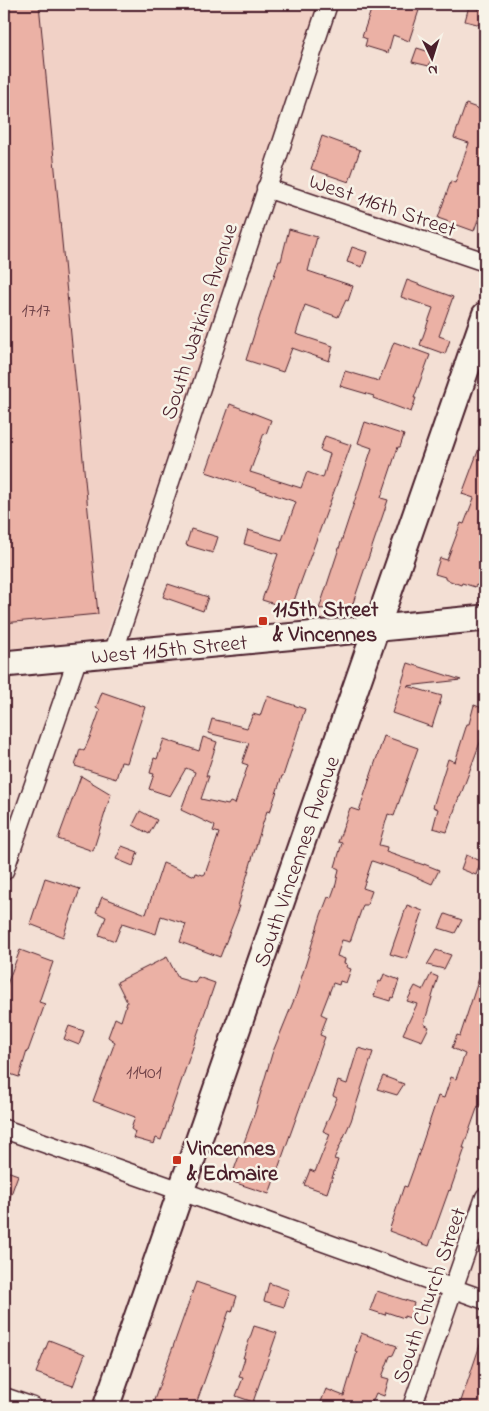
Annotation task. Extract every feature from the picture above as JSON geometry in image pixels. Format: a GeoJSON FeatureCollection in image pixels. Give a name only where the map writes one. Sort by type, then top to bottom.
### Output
{"type":"FeatureCollection","features":[{"type":"Feature","properties":{"kind":"main road","name":"South Vincennes Avenue"},"geometry":{"type":"LineString","coordinates":[[106,1407],[485,315]]}},
{"type":"Feature","properties":{"kind":"main road","name":"West 115th Street"},"geometry":{"type":"LineString","coordinates":[[4,664],[485,618]]}},
{"type":"Feature","properties":{"kind":"street","name":"South Watkins Avenue"},"geometry":{"type":"LineString","coordinates":[[113,654],[328,4]]}},
{"type":"Feature","properties":{"kind":"street","name":"West 116th Street"},"geometry":{"type":"LineString","coordinates":[[266,188],[485,262]]}},
{"type":"Feature","properties":{"kind":"street"},"geometry":{"type":"LineString","coordinates":[[4,871],[78,657]]}},
{"type":"Feature","properties":{"kind":"street"},"geometry":{"type":"LineString","coordinates":[[4,1129],[181,1190],[485,1300]]}},
{"type":"Feature","properties":{"kind":"street","name":"South Church Street"},"geometry":{"type":"LineString","coordinates":[[412,1407],[485,1197]]}},
{"type":"Feature","properties":{"kind":"street"},"geometry":{"type":"LineString","coordinates":[[4,1397],[33,1407]]}},
{"type":"Feature","properties":{"kind":"shaded area"},"geometry":{"type":"Polygon","coordinates":[[[4,4],[322,4],[105,639],[4,649],[4,4]]]}},
{"type":"Feature","properties":{"kind":"building"},"geometry":{"type":"Polygon","coordinates":[[[4,4],[39,4],[98,614],[4,623],[4,4]]]}},
{"type":"Feature","properties":{"kind":"building"},"geometry":{"type":"Polygon","coordinates":[[[373,4],[421,4],[409,41],[393,35],[388,53],[365,46],[367,39],[362,37],[373,4]]]}},
{"type":"Feature","properties":{"kind":"building"},"geometry":{"type":"Polygon","coordinates":[[[469,6],[485,11],[485,26],[465,21],[469,6]]]}},
{"type":"Feature","properties":{"kind":"building"},"geometry":{"type":"Polygon","coordinates":[[[417,48],[433,53],[429,66],[412,62],[417,48]]]}},
{"type":"Feature","properties":{"kind":"building"},"geometry":{"type":"Polygon","coordinates":[[[466,104],[485,111],[485,200],[474,231],[438,218],[451,181],[455,183],[469,143],[454,138],[466,104]]]}},
{"type":"Feature","properties":{"kind":"building"},"geometry":{"type":"Polygon","coordinates":[[[322,136],[360,150],[349,182],[311,169],[322,136]]]}},
{"type":"Feature","properties":{"kind":"building"},"geometry":{"type":"Polygon","coordinates":[[[289,229],[317,237],[308,271],[353,286],[348,301],[346,300],[338,317],[305,305],[296,334],[333,346],[329,361],[292,348],[283,372],[246,360],[272,278],[279,261],[281,261],[289,229]]]}},
{"type":"Feature","properties":{"kind":"building"},"geometry":{"type":"Polygon","coordinates":[[[352,247],[367,252],[362,267],[347,262],[352,247]]]}},
{"type":"Feature","properties":{"kind":"building"},"geometry":{"type":"Polygon","coordinates":[[[407,280],[453,297],[439,336],[450,340],[445,354],[420,345],[433,308],[401,297],[407,280]]]}},
{"type":"Feature","properties":{"kind":"building"},"geometry":{"type":"Polygon","coordinates":[[[394,342],[430,355],[414,398],[416,398],[411,412],[373,398],[374,396],[340,386],[345,371],[379,381],[394,342]]]}},
{"type":"Feature","properties":{"kind":"building"},"geometry":{"type":"Polygon","coordinates":[[[230,404],[271,420],[266,434],[264,433],[250,472],[301,488],[307,472],[323,478],[330,454],[320,450],[325,436],[351,445],[291,609],[262,600],[278,554],[244,544],[248,530],[282,540],[296,502],[206,472],[230,404]]]}},
{"type":"Feature","properties":{"kind":"building"},"geometry":{"type":"Polygon","coordinates":[[[365,422],[404,435],[400,447],[398,447],[381,498],[388,500],[352,606],[319,609],[372,448],[358,443],[365,422]]]}},
{"type":"Feature","properties":{"kind":"building"},"geometry":{"type":"Polygon","coordinates":[[[484,435],[485,588],[462,583],[461,585],[435,574],[440,558],[447,560],[461,523],[464,524],[474,498],[462,494],[484,435]]]}},
{"type":"Feature","properties":{"kind":"building"},"geometry":{"type":"Polygon","coordinates":[[[191,529],[218,537],[213,553],[186,545],[191,529]]]}},
{"type":"Feature","properties":{"kind":"building"},"geometry":{"type":"Polygon","coordinates":[[[168,584],[208,597],[203,611],[163,597],[168,584]]]}},
{"type":"Feature","properties":{"kind":"building"},"geometry":{"type":"Polygon","coordinates":[[[408,663],[461,680],[407,686],[442,696],[432,727],[392,713],[408,663]]]}},
{"type":"Feature","properties":{"kind":"building"},"geometry":{"type":"Polygon","coordinates":[[[102,692],[145,707],[127,763],[121,762],[116,779],[75,766],[80,749],[84,751],[91,735],[100,710],[96,708],[102,692]]]}},
{"type":"Feature","properties":{"kind":"building"},"geometry":{"type":"Polygon","coordinates":[[[267,696],[305,709],[270,812],[267,811],[238,906],[240,906],[220,957],[180,942],[186,924],[161,916],[156,934],[122,923],[115,941],[99,935],[106,917],[96,912],[102,897],[146,914],[163,863],[195,876],[196,873],[205,874],[219,833],[213,831],[215,826],[181,810],[195,772],[186,768],[170,796],[149,789],[154,774],[150,773],[154,758],[157,759],[164,739],[199,751],[203,737],[217,742],[201,799],[228,805],[230,802],[235,804],[248,765],[242,763],[249,743],[208,733],[212,719],[247,728],[253,714],[260,716],[267,696]]]}},
{"type":"Feature","properties":{"kind":"building"},"geometry":{"type":"Polygon","coordinates":[[[474,705],[485,709],[485,729],[447,832],[433,828],[438,809],[433,807],[448,759],[455,762],[474,705]]]}},
{"type":"Feature","properties":{"kind":"building"},"geometry":{"type":"Polygon","coordinates":[[[384,736],[418,748],[394,816],[388,814],[379,845],[387,847],[386,852],[439,870],[432,884],[372,861],[363,888],[372,891],[367,905],[363,905],[350,942],[342,940],[337,956],[345,959],[346,967],[351,969],[346,983],[340,981],[339,985],[333,983],[321,1014],[327,1017],[320,1035],[325,1037],[269,1194],[230,1181],[255,1112],[272,1054],[296,995],[321,915],[328,897],[331,898],[336,884],[339,869],[335,867],[342,843],[338,842],[350,808],[359,811],[384,736]]]}},
{"type":"Feature","properties":{"kind":"building"},"geometry":{"type":"Polygon","coordinates":[[[81,776],[111,794],[93,851],[58,839],[81,776]]]}},
{"type":"Feature","properties":{"kind":"building"},"geometry":{"type":"Polygon","coordinates":[[[140,811],[157,820],[149,834],[133,825],[140,811]]]}},
{"type":"Feature","properties":{"kind":"building"},"geometry":{"type":"Polygon","coordinates":[[[122,846],[138,852],[133,866],[116,859],[122,846]]]}},
{"type":"Feature","properties":{"kind":"building"},"geometry":{"type":"Polygon","coordinates":[[[466,855],[481,861],[476,875],[461,869],[466,855]]]}},
{"type":"Feature","properties":{"kind":"building"},"geometry":{"type":"Polygon","coordinates":[[[45,878],[80,889],[63,937],[30,924],[45,878]]]}},
{"type":"Feature","properties":{"kind":"building"},"geometry":{"type":"Polygon","coordinates":[[[407,905],[423,911],[407,959],[390,954],[407,905]]]}},
{"type":"Feature","properties":{"kind":"building"},"geometry":{"type":"Polygon","coordinates":[[[445,914],[462,920],[455,933],[439,928],[445,914]]]}},
{"type":"Feature","properties":{"kind":"building"},"geometry":{"type":"Polygon","coordinates":[[[20,950],[53,962],[39,1002],[45,1004],[19,1077],[4,1072],[4,992],[20,950]]]}},
{"type":"Feature","properties":{"kind":"building"},"geometry":{"type":"Polygon","coordinates":[[[436,950],[451,955],[444,969],[427,965],[436,950]]]}},
{"type":"Feature","properties":{"kind":"building"},"geometry":{"type":"Polygon","coordinates":[[[167,957],[178,978],[195,983],[198,977],[215,983],[161,1140],[156,1138],[154,1144],[133,1138],[135,1132],[131,1129],[135,1117],[93,1101],[115,1042],[108,1037],[115,1018],[121,1021],[127,1002],[117,982],[167,957]]]}},
{"type":"Feature","properties":{"kind":"building"},"geometry":{"type":"Polygon","coordinates":[[[483,966],[485,966],[485,1095],[481,1107],[478,1106],[450,1191],[429,1246],[389,1231],[404,1186],[407,1187],[438,1096],[444,1098],[451,1077],[456,1079],[465,1054],[452,1048],[457,1035],[460,1036],[483,966]]]}},
{"type":"Feature","properties":{"kind":"building"},"geometry":{"type":"Polygon","coordinates":[[[384,974],[399,980],[393,998],[391,997],[390,1001],[374,996],[379,981],[381,982],[384,974]]]}},
{"type":"Feature","properties":{"kind":"building"},"geometry":{"type":"Polygon","coordinates":[[[431,974],[438,977],[424,1024],[429,1027],[422,1041],[403,1034],[417,1004],[407,1001],[415,986],[423,990],[431,974]]]}},
{"type":"Feature","properties":{"kind":"building"},"geometry":{"type":"Polygon","coordinates":[[[69,1026],[84,1031],[79,1045],[64,1039],[69,1026]]]}},
{"type":"Feature","properties":{"kind":"building"},"geometry":{"type":"Polygon","coordinates":[[[358,1048],[373,1052],[351,1121],[334,1159],[338,1160],[327,1193],[304,1185],[310,1170],[315,1172],[330,1134],[323,1131],[337,1098],[333,1096],[338,1081],[347,1084],[358,1048]]]}},
{"type":"Feature","properties":{"kind":"building"},"geometry":{"type":"Polygon","coordinates":[[[383,1076],[404,1084],[397,1095],[377,1089],[383,1076]]]}},
{"type":"Feature","properties":{"kind":"building"},"geometry":{"type":"Polygon","coordinates":[[[4,1170],[18,1175],[5,1211],[4,1210],[4,1170]]]}},
{"type":"Feature","properties":{"kind":"building"},"geometry":{"type":"Polygon","coordinates":[[[196,1282],[237,1296],[232,1312],[229,1311],[195,1407],[164,1407],[153,1403],[196,1282]]]}},
{"type":"Feature","properties":{"kind":"building"},"geometry":{"type":"Polygon","coordinates":[[[269,1283],[289,1290],[284,1307],[264,1301],[269,1283]]]}},
{"type":"Feature","properties":{"kind":"building"},"geometry":{"type":"Polygon","coordinates":[[[377,1291],[414,1303],[410,1318],[386,1312],[385,1315],[370,1310],[377,1291]]]}},
{"type":"Feature","properties":{"kind":"building"},"geometry":{"type":"Polygon","coordinates":[[[254,1326],[277,1333],[253,1402],[236,1396],[243,1378],[239,1377],[245,1358],[243,1358],[254,1326]]]}},
{"type":"Feature","properties":{"kind":"building"},"geometry":{"type":"Polygon","coordinates":[[[361,1333],[397,1346],[393,1355],[390,1356],[382,1377],[389,1379],[384,1396],[376,1393],[370,1407],[319,1407],[326,1389],[344,1396],[361,1333]]]}},
{"type":"Feature","properties":{"kind":"building"},"geometry":{"type":"Polygon","coordinates":[[[483,1336],[485,1337],[485,1407],[459,1407],[483,1336]]]}},
{"type":"Feature","properties":{"kind":"building"},"geometry":{"type":"Polygon","coordinates":[[[49,1340],[85,1354],[73,1386],[36,1373],[49,1340]]]}},
{"type":"Feature","properties":{"kind":"place","name":"115th Street & Vincennes"},"geometry":{"type":"Point","coordinates":[263,621]}},
{"type":"Feature","properties":{"kind":"place","name":"Vincennes & Edmaire"},"geometry":{"type":"Point","coordinates":[177,1160]}}]}
